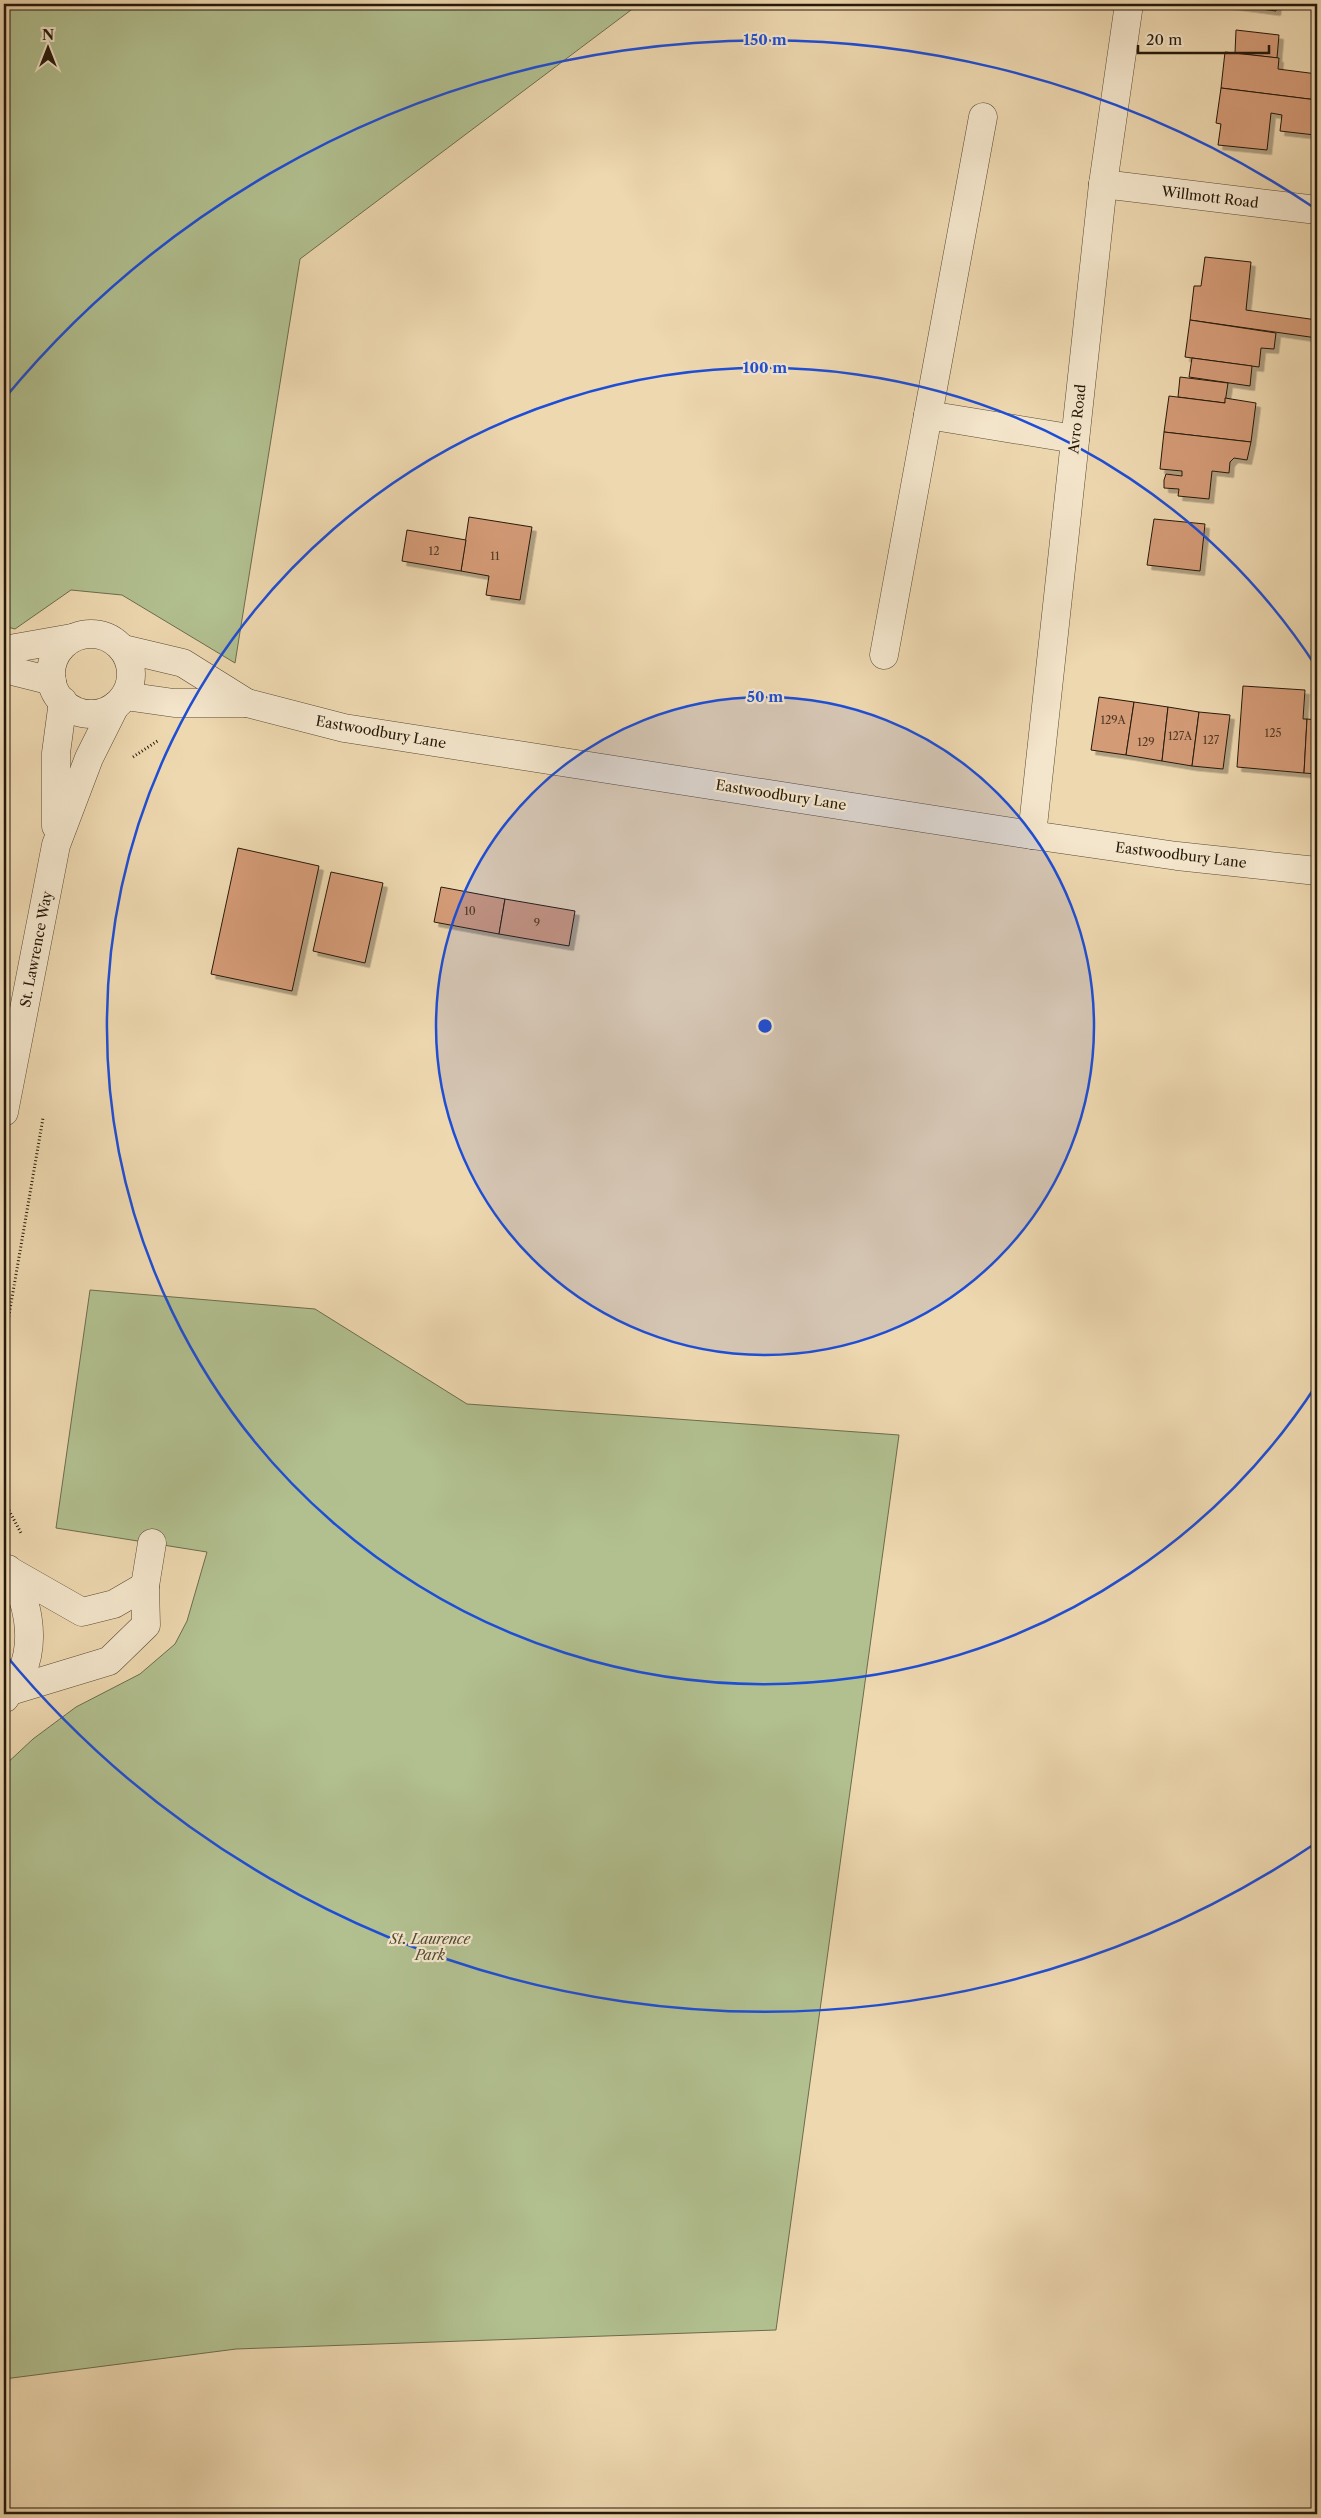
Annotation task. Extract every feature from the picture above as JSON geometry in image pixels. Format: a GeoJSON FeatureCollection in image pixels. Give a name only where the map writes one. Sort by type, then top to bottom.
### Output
{"type":"FeatureCollection","features":[{"type":"Feature","properties":{"kind":"street","name":"Avro Road"},"geometry":{"type":"LineString","coordinates":[[1032,834],[1103,184],[1129,4]]}},
{"type":"Feature","properties":{"kind":"street"},"geometry":{"type":"LineString","coordinates":[[884,654],[983,118]]}},
{"type":"Feature","properties":{"kind":"street","name":"Willmott Road"},"geometry":{"type":"LineString","coordinates":[[1103,184],[1317,210]]}},
{"type":"Feature","properties":{"kind":"street"},"geometry":{"type":"LineString","coordinates":[[928,415],[1075,439]]}},
{"type":"Feature","properties":{"kind":"street"},"geometry":{"type":"LineString","coordinates":[[4,650],[91,633],[108,637],[124,649],[131,664],[130,685],[120,701],[94,713],[81,712],[57,691],[4,669]]}},
{"type":"Feature","properties":{"kind":"street"},"geometry":{"type":"LineString","coordinates":[[57,691],[54,658],[62,646],[72,638]]}},
{"type":"Feature","properties":{"kind":"street","name":"Eastwoodbury Lane"},"geometry":{"type":"LineString","coordinates":[[124,649],[183,663],[247,703]]}},
{"type":"Feature","properties":{"kind":"street","name":"St. Lawrence Way"},"geometry":{"type":"LineString","coordinates":[[56,845],[57,691]]}},
{"type":"Feature","properties":{"kind":"street","name":"Eastwoodbury Lane"},"geometry":{"type":"LineString","coordinates":[[120,701],[247,703],[344,728],[1177,856],[1317,871]]}},
{"type":"Feature","properties":{"kind":"street","name":"St. Lawrence Way"},"geometry":{"type":"LineString","coordinates":[[4,1112],[56,845],[89,758],[120,701]]}},
{"type":"Feature","properties":{"kind":"street"},"geometry":{"type":"LineString","coordinates":[[7,1695],[109,1661],[146,1626],[145,1586],[152,1543]]}},
{"type":"Feature","properties":{"kind":"street"},"geometry":{"type":"LineString","coordinates":[[7,1567],[82,1612],[114,1604],[145,1586]]}},
{"type":"Feature","properties":{"kind":"street"},"geometry":{"type":"LineString","coordinates":[[7,1567],[27,1607],[29,1645],[22,1672],[7,1695]]}},
{"type":"Feature","properties":{"kind":"path"},"geometry":{"type":"LineString","coordinates":[[130,758],[162,738],[174,703]]}},
{"type":"Feature","properties":{"kind":"path"},"geometry":{"type":"LineString","coordinates":[[4,1344],[45,1108]]}},
{"type":"Feature","properties":{"kind":"green space"},"geometry":{"type":"Polygon","coordinates":[[[4,4],[639,4],[300,259],[235,663],[122,595],[71,590],[15,629],[4,626],[4,4]]]}},
{"type":"Feature","properties":{"kind":"green space","name":"St. Laurence Park"},"geometry":{"type":"Polygon","coordinates":[[[90,1290],[315,1309],[467,1404],[899,1435],[776,2330],[236,2349],[4,2379],[4,1766],[33,1739],[76,1707],[140,1674],[175,1644],[187,1621],[207,1552],[56,1528],[90,1290]]]}},
{"type":"Feature","properties":{"kind":"building"},"geometry":{"type":"Polygon","coordinates":[[[1224,4],[1277,4],[1276,11],[1224,4]]]}},
{"type":"Feature","properties":{"kind":"building"},"geometry":{"type":"Polygon","coordinates":[[[1236,30],[1279,35],[1277,58],[1235,53],[1236,30]]]}},
{"type":"Feature","properties":{"kind":"building"},"geometry":{"type":"Polygon","coordinates":[[[1225,52],[1279,58],[1278,69],[1317,74],[1317,100],[1221,88],[1225,52]]]}},
{"type":"Feature","properties":{"kind":"building"},"geometry":{"type":"Polygon","coordinates":[[[1221,88],[1317,100],[1315,135],[1280,131],[1282,115],[1271,113],[1267,150],[1218,145],[1221,124],[1216,123],[1221,88]]]}},
{"type":"Feature","properties":{"kind":"building"},"geometry":{"type":"Polygon","coordinates":[[[1205,257],[1251,262],[1246,310],[1317,320],[1317,338],[1190,320],[1194,286],[1201,286],[1205,257]]]}},
{"type":"Feature","properties":{"kind":"building"},"geometry":{"type":"Polygon","coordinates":[[[1190,320],[1276,333],[1274,349],[1261,348],[1259,367],[1185,357],[1190,320]]]}},
{"type":"Feature","properties":{"kind":"building"},"geometry":{"type":"Polygon","coordinates":[[[1192,358],[1252,366],[1250,386],[1189,377],[1192,358]]]}},
{"type":"Feature","properties":{"kind":"building"},"geometry":{"type":"Polygon","coordinates":[[[1180,377],[1228,383],[1225,403],[1178,397],[1180,377]]]}},
{"type":"Feature","properties":{"kind":"building"},"geometry":{"type":"Polygon","coordinates":[[[1169,396],[1225,403],[1225,398],[1256,403],[1251,442],[1164,432],[1169,396]]]}},
{"type":"Feature","properties":{"kind":"building"},"geometry":{"type":"Polygon","coordinates":[[[1164,432],[1251,442],[1247,460],[1234,458],[1230,462],[1229,473],[1212,471],[1209,499],[1178,496],[1179,489],[1164,488],[1166,474],[1182,476],[1182,471],[1160,469],[1164,432]]]}},
{"type":"Feature","properties":{"kind":"building"},"geometry":{"type":"Polygon","coordinates":[[[469,517],[532,527],[520,600],[486,595],[489,576],[461,571],[469,517]]]}},
{"type":"Feature","properties":{"kind":"building"},"geometry":{"type":"Polygon","coordinates":[[[1154,519],[1205,524],[1200,571],[1147,565],[1154,519]]]}},
{"type":"Feature","properties":{"kind":"building"},"geometry":{"type":"Polygon","coordinates":[[[407,530],[466,540],[461,571],[402,561],[407,530]]]}},
{"type":"Feature","properties":{"kind":"building"},"geometry":{"type":"Polygon","coordinates":[[[1243,686],[1305,690],[1303,719],[1307,719],[1304,773],[1237,767],[1243,686]]]}},
{"type":"Feature","properties":{"kind":"building"},"geometry":{"type":"Polygon","coordinates":[[[1099,697],[1134,702],[1126,755],[1091,750],[1099,697]]]}},
{"type":"Feature","properties":{"kind":"building"},"geometry":{"type":"Polygon","coordinates":[[[1134,702],[1168,707],[1162,761],[1126,755],[1134,702]]]}},
{"type":"Feature","properties":{"kind":"building"},"geometry":{"type":"Polygon","coordinates":[[[1168,707],[1199,712],[1192,766],[1162,761],[1168,707]]]}},
{"type":"Feature","properties":{"kind":"building"},"geometry":{"type":"Polygon","coordinates":[[[1199,712],[1230,715],[1223,769],[1192,766],[1199,712]]]}},
{"type":"Feature","properties":{"kind":"building"},"geometry":{"type":"Polygon","coordinates":[[[1307,719],[1317,720],[1317,774],[1304,773],[1307,719]]]}},
{"type":"Feature","properties":{"kind":"building"},"geometry":{"type":"Polygon","coordinates":[[[238,848],[319,866],[292,991],[211,974],[238,848]]]}},
{"type":"Feature","properties":{"kind":"building"},"geometry":{"type":"Polygon","coordinates":[[[331,872],[383,883],[365,963],[313,951],[331,872]]]}},
{"type":"Feature","properties":{"kind":"building"},"geometry":{"type":"Polygon","coordinates":[[[441,887],[505,899],[499,934],[434,922],[441,887]]]}},
{"type":"Feature","properties":{"kind":"building"},"geometry":{"type":"Polygon","coordinates":[[[505,899],[575,911],[569,946],[499,934],[505,899]]]}}]}
